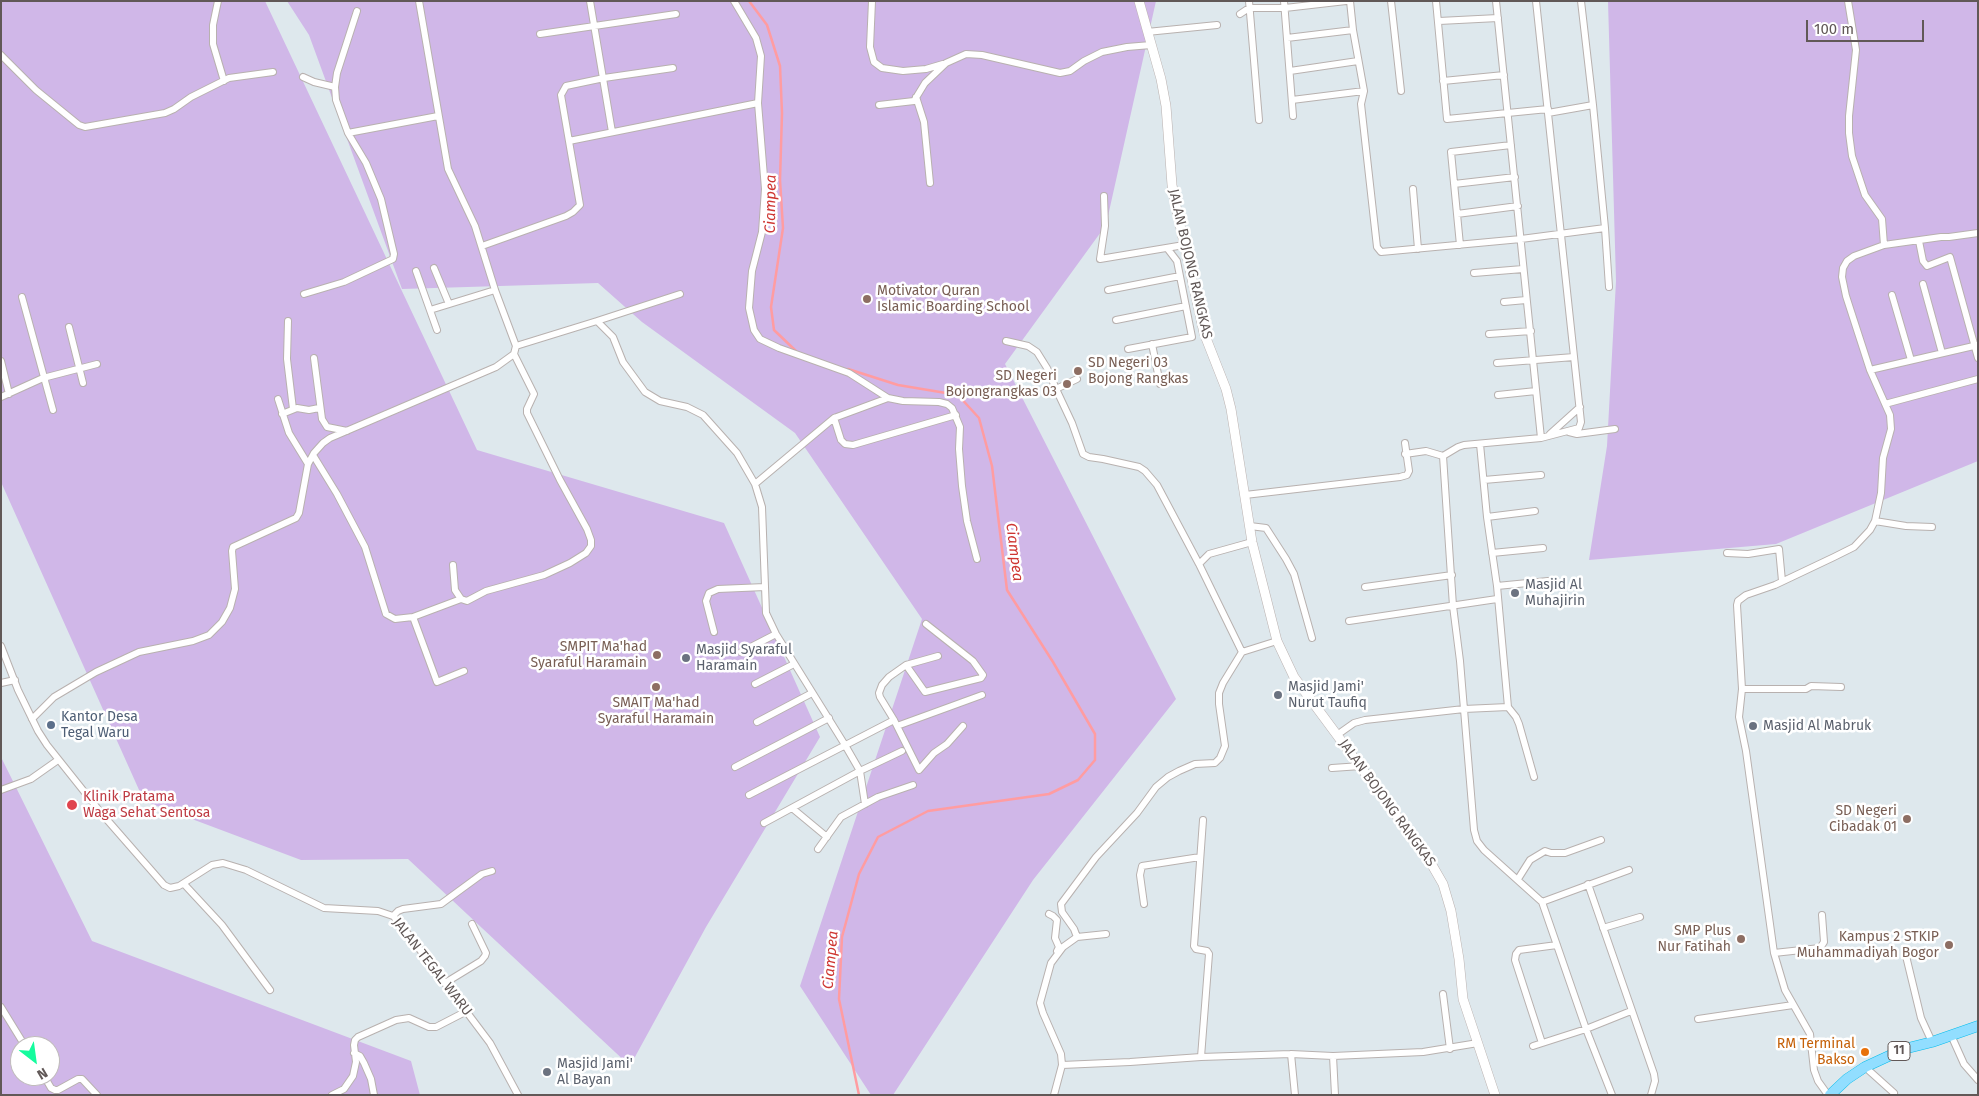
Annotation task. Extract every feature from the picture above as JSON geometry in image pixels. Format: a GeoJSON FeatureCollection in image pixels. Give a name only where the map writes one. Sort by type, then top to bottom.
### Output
{"type":"FeatureCollection","features":[{"type":"Feature","properties":{"kind":"highway","name":"11"},"geometry":{"type":"LineString","coordinates":[[1829,1095],[1847,1079],[1865,1067],[1904,1049],[1932,1042],[1978,1026]]}},
{"type":"Feature","properties":{"kind":"main road","name":"JALAN BOJONG RANGKAS"},"geometry":{"type":"LineString","coordinates":[[1139,1],[1165,99],[1172,185],[1184,245],[1204,333],[1226,389],[1231,409],[1252,542],[1277,641],[1294,677],[1428,858],[1443,884],[1451,912],[1459,959],[1463,999],[1495,1095]]}},
{"type":"Feature","properties":{"kind":"street"},"geometry":{"type":"LineString","coordinates":[[218,1],[213,25],[213,44],[224,81]]}},
{"type":"Feature","properties":{"kind":"street"},"geometry":{"type":"LineString","coordinates":[[32,719],[62,691],[104,668],[139,652],[193,641],[210,635],[222,622],[230,608],[234,589],[233,547],[296,518],[299,513],[308,464],[318,448],[330,438],[496,367],[514,354],[516,346],[482,246],[472,220],[449,174],[419,1]]}},
{"type":"Feature","properties":{"kind":"street"},"geometry":{"type":"LineString","coordinates":[[590,1],[612,132]]}},
{"type":"Feature","properties":{"kind":"street"},"geometry":{"type":"LineString","coordinates":[[734,1],[759,45],[761,61],[758,103],[765,188],[762,232],[752,270],[749,308],[754,330],[760,339],[779,348],[849,373],[888,398],[903,401],[940,402],[952,408],[960,427],[959,449],[962,486],[977,559]]}},
{"type":"Feature","properties":{"kind":"street"},"geometry":{"type":"LineString","coordinates":[[872,1],[870,47],[874,62],[882,68],[903,71],[926,69],[946,63],[959,56],[974,54],[1060,74],[1070,71],[1102,52],[1151,45]]}},
{"type":"Feature","properties":{"kind":"street"},"geometry":{"type":"LineString","coordinates":[[1240,14],[1249,5],[1346,1]]}},
{"type":"Feature","properties":{"kind":"street"},"geometry":{"type":"LineString","coordinates":[[1350,1],[1352,30],[1364,91],[1361,104],[1377,247],[1381,252],[1521,239],[1605,228]]}},
{"type":"Feature","properties":{"kind":"street"},"geometry":{"type":"LineString","coordinates":[[1391,1],[1401,91]]}},
{"type":"Feature","properties":{"kind":"street"},"geometry":{"type":"LineString","coordinates":[[1436,1],[1447,120],[1593,105]]}},
{"type":"Feature","properties":{"kind":"street"},"geometry":{"type":"LineString","coordinates":[[1496,1],[1541,438]]}},
{"type":"Feature","properties":{"kind":"street"},"geometry":{"type":"LineString","coordinates":[[1443,456],[1458,446],[1541,438],[1579,428],[1582,417],[1560,234],[1536,1]]}},
{"type":"Feature","properties":{"kind":"street"},"geometry":{"type":"LineString","coordinates":[[1581,1],[1593,105],[1609,287]]}},
{"type":"Feature","properties":{"kind":"street"},"geometry":{"type":"LineString","coordinates":[[1848,1],[1856,50],[1849,116],[1852,156],[1865,195],[1882,218],[1884,245]]}},
{"type":"Feature","properties":{"kind":"street"},"geometry":{"type":"LineString","coordinates":[[1249,5],[1259,120]]}},
{"type":"Feature","properties":{"kind":"street"},"geometry":{"type":"LineString","coordinates":[[1284,5],[1293,116]]}},
{"type":"Feature","properties":{"kind":"street"},"geometry":{"type":"LineString","coordinates":[[304,294],[344,282],[393,259],[394,254],[381,199],[366,163],[348,133],[336,100],[337,73],[357,11]]}},
{"type":"Feature","properties":{"kind":"street"},"geometry":{"type":"LineString","coordinates":[[540,34],[676,14]]}},
{"type":"Feature","properties":{"kind":"street"},"geometry":{"type":"LineString","coordinates":[[1439,22],[1498,18]]}},
{"type":"Feature","properties":{"kind":"street"},"geometry":{"type":"LineString","coordinates":[[1147,32],[1217,25]]}},
{"type":"Feature","properties":{"kind":"street"},"geometry":{"type":"LineString","coordinates":[[1287,38],[1352,30]]}},
{"type":"Feature","properties":{"kind":"street"},"geometry":{"type":"LineString","coordinates":[[1,56],[36,90],[82,127],[165,113],[191,97],[224,81],[235,77],[273,72]]}},
{"type":"Feature","properties":{"kind":"street"},"geometry":{"type":"LineString","coordinates":[[1290,71],[1358,61]]}},
{"type":"Feature","properties":{"kind":"street"},"geometry":{"type":"LineString","coordinates":[[879,105],[910,102],[916,98],[925,83],[946,63]]}},
{"type":"Feature","properties":{"kind":"street"},"geometry":{"type":"LineString","coordinates":[[482,246],[549,223],[573,212],[580,205],[561,95],[563,89],[570,84],[673,68]]}},
{"type":"Feature","properties":{"kind":"street"},"geometry":{"type":"LineString","coordinates":[[1443,80],[1504,75]]}},
{"type":"Feature","properties":{"kind":"street"},"geometry":{"type":"LineString","coordinates":[[303,76],[314,82],[335,87]]}},
{"type":"Feature","properties":{"kind":"street"},"geometry":{"type":"LineString","coordinates":[[1292,100],[1364,91]]}},
{"type":"Feature","properties":{"kind":"street"},"geometry":{"type":"LineString","coordinates":[[916,98],[924,122],[930,183]]}},
{"type":"Feature","properties":{"kind":"street"},"geometry":{"type":"LineString","coordinates":[[569,142],[758,103]]}},
{"type":"Feature","properties":{"kind":"street"},"geometry":{"type":"LineString","coordinates":[[348,133],[438,116]]}},
{"type":"Feature","properties":{"kind":"street"},"geometry":{"type":"LineString","coordinates":[[1460,245],[1451,152],[1511,145]]}},
{"type":"Feature","properties":{"kind":"street"},"geometry":{"type":"LineString","coordinates":[[1454,184],[1514,177]]}},
{"type":"Feature","properties":{"kind":"street"},"geometry":{"type":"LineString","coordinates":[[1413,189],[1418,249]]}},
{"type":"Feature","properties":{"kind":"street"},"geometry":{"type":"LineString","coordinates":[[1104,196],[1104,226],[1100,258],[1184,245]]}},
{"type":"Feature","properties":{"kind":"street"},"geometry":{"type":"LineString","coordinates":[[1457,214],[1518,206]]}},
{"type":"Feature","properties":{"kind":"street"},"geometry":{"type":"LineString","coordinates":[[1829,1095],[1818,1081],[1814,1070],[1810,1034],[1793,1005],[1781,979],[1774,953],[1746,751],[1739,717],[1742,690],[1738,601],[1746,594],[1782,581],[1849,550],[1866,534],[1875,521],[1881,493],[1883,458],[1891,429],[1890,415],[1870,370],[1846,296],[1842,277],[1843,268],[1847,261],[1854,256],[1884,245],[1942,236],[1949,237],[1978,233]]}},
{"type":"Feature","properties":{"kind":"street"},"geometry":{"type":"LineString","coordinates":[[1919,241],[1925,264],[1931,265],[1950,258],[1976,345],[1978,358]]}},
{"type":"Feature","properties":{"kind":"street"},"geometry":{"type":"LineString","coordinates":[[1128,349],[1192,336],[1178,261],[1167,248]]}},
{"type":"Feature","properties":{"kind":"street"},"geometry":{"type":"LineString","coordinates":[[434,268],[449,304]]}},
{"type":"Feature","properties":{"kind":"street"},"geometry":{"type":"LineString","coordinates":[[1474,273],[1524,269]]}},
{"type":"Feature","properties":{"kind":"street"},"geometry":{"type":"LineString","coordinates":[[416,271],[437,330]]}},
{"type":"Feature","properties":{"kind":"street"},"geometry":{"type":"LineString","coordinates":[[1108,290],[1180,276]]}},
{"type":"Feature","properties":{"kind":"street"},"geometry":{"type":"LineString","coordinates":[[1923,284],[1942,353]]}},
{"type":"Feature","properties":{"kind":"street"},"geometry":{"type":"LineString","coordinates":[[430,310],[496,290]]}},
{"type":"Feature","properties":{"kind":"street"},"geometry":{"type":"LineString","coordinates":[[516,346],[680,294]]}},
{"type":"Feature","properties":{"kind":"street"},"geometry":{"type":"LineString","coordinates":[[1892,294],[1911,360]]}},
{"type":"Feature","properties":{"kind":"street"},"geometry":{"type":"LineString","coordinates":[[22,297],[53,410]]}},
{"type":"Feature","properties":{"kind":"street"},"geometry":{"type":"LineString","coordinates":[[1504,302],[1526,300]]}},
{"type":"Feature","properties":{"kind":"street"},"geometry":{"type":"LineString","coordinates":[[1116,320],[1186,306]]}},
{"type":"Feature","properties":{"kind":"street"},"geometry":{"type":"LineString","coordinates":[[288,321],[287,359],[292,409]]}},
{"type":"Feature","properties":{"kind":"street"},"geometry":{"type":"LineString","coordinates":[[596,321],[613,337],[623,362],[645,392],[660,401],[687,407],[703,415],[737,453],[755,484],[762,507],[766,613],[776,634],[860,771],[866,804]]}},
{"type":"Feature","properties":{"kind":"street"},"geometry":{"type":"LineString","coordinates":[[69,327],[84,383]]}},
{"type":"Feature","properties":{"kind":"street"},"geometry":{"type":"LineString","coordinates":[[1490,334],[1531,331]]}},
{"type":"Feature","properties":{"kind":"street"},"geometry":{"type":"LineString","coordinates":[[1006,341],[1028,346],[1037,352],[1047,368],[1072,423],[1084,456],[1135,465],[1145,471],[1157,485],[1199,564],[1242,652]]}},
{"type":"Feature","properties":{"kind":"street"},"geometry":{"type":"LineString","coordinates":[[1152,344],[1160,384]]}},
{"type":"Feature","properties":{"kind":"street"},"geometry":{"type":"LineString","coordinates":[[1870,370],[1976,345]]}},
{"type":"Feature","properties":{"kind":"street"},"geometry":{"type":"LineString","coordinates":[[454,565],[456,590],[461,598],[467,600],[500,587],[544,575],[570,563],[586,553],[592,546],[587,529],[527,413],[534,394],[514,354]]}},
{"type":"Feature","properties":{"kind":"street"},"geometry":{"type":"LineString","coordinates":[[1497,363],[1574,357]]}},
{"type":"Feature","properties":{"kind":"street"},"geometry":{"type":"LineString","coordinates":[[314,358],[322,419],[327,426],[348,431]]}},
{"type":"Feature","properties":{"kind":"street"},"geometry":{"type":"LineString","coordinates":[[1,361],[9,394]]}},
{"type":"Feature","properties":{"kind":"street"},"geometry":{"type":"LineString","coordinates":[[1,397],[44,378],[97,364]]}},
{"type":"Feature","properties":{"kind":"street"},"geometry":{"type":"LineString","coordinates":[[1056,389],[1077,379]]}},
{"type":"Feature","properties":{"kind":"street"},"geometry":{"type":"LineString","coordinates":[[1885,404],[1978,379]]}},
{"type":"Feature","properties":{"kind":"street"},"geometry":{"type":"LineString","coordinates":[[1498,396],[1536,391]]}},
{"type":"Feature","properties":{"kind":"street"},"geometry":{"type":"LineString","coordinates":[[755,484],[834,418],[888,398]]}},
{"type":"Feature","properties":{"kind":"street"},"geometry":{"type":"LineString","coordinates":[[278,399],[289,433],[308,464]]}},
{"type":"Feature","properties":{"kind":"street"},"geometry":{"type":"LineString","coordinates":[[1549,435],[1580,407]]}},
{"type":"Feature","properties":{"kind":"street"},"geometry":{"type":"LineString","coordinates":[[282,414],[292,409],[309,410],[320,408]]}},
{"type":"Feature","properties":{"kind":"street"},"geometry":{"type":"LineString","coordinates":[[834,418],[840,440],[849,445],[956,415]]}},
{"type":"Feature","properties":{"kind":"street"},"geometry":{"type":"LineString","coordinates":[[1567,431],[1577,434],[1615,428]]}},
{"type":"Feature","properties":{"kind":"street"},"geometry":{"type":"LineString","coordinates":[[1245,495],[1400,477],[1409,471],[1405,454],[1405,443]]}},
{"type":"Feature","properties":{"kind":"street"},"geometry":{"type":"LineString","coordinates":[[1480,444],[1487,516],[1497,586],[1508,707],[1519,724],[1534,777]]}},
{"type":"Feature","properties":{"kind":"street"},"geometry":{"type":"LineString","coordinates":[[1405,454],[1426,451],[1443,456]]}},
{"type":"Feature","properties":{"kind":"street"},"geometry":{"type":"LineString","coordinates":[[313,455],[338,494],[365,547],[386,614],[395,619],[414,617],[461,598]]}},
{"type":"Feature","properties":{"kind":"street"},"geometry":{"type":"LineString","coordinates":[[1443,456],[1453,606],[1460,661],[1474,830],[1484,850],[1542,902],[1586,1029],[1612,1095]]}},
{"type":"Feature","properties":{"kind":"street"},"geometry":{"type":"LineString","coordinates":[[1484,480],[1541,475]]}},
{"type":"Feature","properties":{"kind":"street"},"geometry":{"type":"LineString","coordinates":[[1487,516],[1535,511]]}},
{"type":"Feature","properties":{"kind":"street"},"geometry":{"type":"LineString","coordinates":[[1875,521],[1906,526],[1932,527]]}},
{"type":"Feature","properties":{"kind":"street"},"geometry":{"type":"LineString","coordinates":[[1250,526],[1266,528],[1286,559],[1294,574],[1312,638]]}},
{"type":"Feature","properties":{"kind":"street"},"geometry":{"type":"LineString","coordinates":[[1199,564],[1209,554],[1252,542]]}},
{"type":"Feature","properties":{"kind":"street"},"geometry":{"type":"LineString","coordinates":[[1492,553],[1543,548]]}},
{"type":"Feature","properties":{"kind":"street"},"geometry":{"type":"LineString","coordinates":[[1727,552],[1748,554],[1779,549],[1782,581]]}},
{"type":"Feature","properties":{"kind":"street"},"geometry":{"type":"LineString","coordinates":[[1365,587],[1452,575]]}},
{"type":"Feature","properties":{"kind":"street"},"geometry":{"type":"LineString","coordinates":[[1497,586],[1548,581]]}},
{"type":"Feature","properties":{"kind":"street"},"geometry":{"type":"LineString","coordinates":[[714,632],[706,601],[709,593],[718,589],[765,587]]}},
{"type":"Feature","properties":{"kind":"street"},"geometry":{"type":"LineString","coordinates":[[1349,621],[1497,599]]}},
{"type":"Feature","properties":{"kind":"street"},"geometry":{"type":"LineString","coordinates":[[414,617],[437,682],[464,671]]}},
{"type":"Feature","properties":{"kind":"street"},"geometry":{"type":"LineString","coordinates":[[906,665],[925,692],[981,678],[983,675],[972,661],[926,624]]}},
{"type":"Feature","properties":{"kind":"street"},"geometry":{"type":"LineString","coordinates":[[741,652],[776,634]]}},
{"type":"Feature","properties":{"kind":"street"},"geometry":{"type":"LineString","coordinates":[[1076,937],[1074,929],[1062,912],[1061,907],[1096,857],[1137,813],[1156,787],[1168,777],[1195,764],[1215,762],[1224,753],[1225,746],[1219,693],[1227,674],[1242,652],[1277,641]]}},
{"type":"Feature","properties":{"kind":"street"},"geometry":{"type":"LineString","coordinates":[[1,646],[32,719],[58,760],[164,885],[175,888],[184,884],[222,925],[270,990]]}},
{"type":"Feature","properties":{"kind":"street"},"geometry":{"type":"LineString","coordinates":[[938,656],[906,665],[888,677],[879,693],[919,770],[963,726]]}},
{"type":"Feature","properties":{"kind":"street"},"geometry":{"type":"LineString","coordinates":[[755,684],[794,664]]}},
{"type":"Feature","properties":{"kind":"street"},"geometry":{"type":"LineString","coordinates":[[1,683],[15,680]]}},
{"type":"Feature","properties":{"kind":"street"},"geometry":{"type":"LineString","coordinates":[[1742,690],[1806,689],[1811,686],[1841,687]]}},
{"type":"Feature","properties":{"kind":"street"},"geometry":{"type":"LineString","coordinates":[[757,722],[812,693]]}},
{"type":"Feature","properties":{"kind":"street"},"geometry":{"type":"LineString","coordinates":[[749,795],[845,745],[896,723],[982,694]]}},
{"type":"Feature","properties":{"kind":"street"},"geometry":{"type":"LineString","coordinates":[[1337,734],[1354,723],[1364,720],[1464,709],[1508,707]]}},
{"type":"Feature","properties":{"kind":"street"},"geometry":{"type":"LineString","coordinates":[[735,767],[829,718]]}},
{"type":"Feature","properties":{"kind":"street"},"geometry":{"type":"LineString","coordinates":[[764,822],[902,751]]}},
{"type":"Feature","properties":{"kind":"street"},"geometry":{"type":"LineString","coordinates":[[1,790],[31,779],[58,760]]}},
{"type":"Feature","properties":{"kind":"street"},"geometry":{"type":"LineString","coordinates":[[1332,768],[1361,766]]}},
{"type":"Feature","properties":{"kind":"street"},"geometry":{"type":"LineString","coordinates":[[818,849],[841,817],[878,797],[913,785]]}},
{"type":"Feature","properties":{"kind":"street"},"geometry":{"type":"LineString","coordinates":[[792,808],[827,837]]}},
{"type":"Feature","properties":{"kind":"street"},"geometry":{"type":"LineString","coordinates":[[1201,1057],[1209,954],[1207,951],[1196,949],[1194,946],[1203,820]]}},
{"type":"Feature","properties":{"kind":"street"},"geometry":{"type":"LineString","coordinates":[[1518,879],[1530,860],[1545,851],[1565,853],[1601,840]]}},
{"type":"Feature","properties":{"kind":"street"},"geometry":{"type":"LineString","coordinates":[[1144,904],[1140,875],[1142,866],[1200,857]]}},
{"type":"Feature","properties":{"kind":"street","name":"JALAN TEGAL WARU"},"geometry":{"type":"LineString","coordinates":[[184,884],[212,865],[223,863],[246,870],[324,908],[378,911],[393,916],[467,1010],[490,1043],[518,1095]]}},
{"type":"Feature","properties":{"kind":"street"},"geometry":{"type":"LineString","coordinates":[[1542,902],[1629,870]]}},
{"type":"Feature","properties":{"kind":"street"},"geometry":{"type":"LineString","coordinates":[[393,916],[398,911],[441,904],[482,874],[492,871]]}},
{"type":"Feature","properties":{"kind":"street"},"geometry":{"type":"LineString","coordinates":[[1588,884],[1654,1074],[1655,1081],[1651,1095]]}},
{"type":"Feature","properties":{"kind":"street"},"geometry":{"type":"LineString","coordinates":[[1049,914],[1057,920],[1055,938],[1059,947],[1047,975],[1040,1003],[1042,1013],[1060,1052],[1062,1065],[1054,1095]]}},
{"type":"Feature","properties":{"kind":"street"},"geometry":{"type":"LineString","coordinates":[[1774,953],[1820,948],[1824,942],[1822,915]]}},
{"type":"Feature","properties":{"kind":"street"},"geometry":{"type":"LineString","coordinates":[[1603,928],[1640,917]]}},
{"type":"Feature","properties":{"kind":"street"},"geometry":{"type":"LineString","coordinates":[[445,983],[481,961],[485,956],[486,953],[472,924]]}},
{"type":"Feature","properties":{"kind":"street"},"geometry":{"type":"LineString","coordinates":[[1056,955],[1076,937],[1106,934]]}},
{"type":"Feature","properties":{"kind":"street"},"geometry":{"type":"LineString","coordinates":[[1542,1042],[1516,960],[1516,954],[1519,950],[1557,945]]}},
{"type":"Feature","properties":{"kind":"street"},"geometry":{"type":"LineString","coordinates":[[1906,956],[1920,1018],[1932,1042]]}},
{"type":"Feature","properties":{"kind":"street"},"geometry":{"type":"LineString","coordinates":[[1444,994],[1450,1049]]}},
{"type":"Feature","properties":{"kind":"street"},"geometry":{"type":"LineString","coordinates":[[1698,1019],[1793,1005]]}},
{"type":"Feature","properties":{"kind":"street"},"geometry":{"type":"LineString","coordinates":[[1,1007],[19,1036]]}},
{"type":"Feature","properties":{"kind":"street"},"geometry":{"type":"LineString","coordinates":[[332,1095],[344,1089],[353,1076],[356,1062],[354,1053],[355,1040],[396,1020],[409,1018],[429,1027],[436,1027],[467,1010]]}},
{"type":"Feature","properties":{"kind":"street"},"geometry":{"type":"LineString","coordinates":[[1533,1046],[1586,1029],[1632,1011]]}},
{"type":"Feature","properties":{"kind":"street"},"geometry":{"type":"LineString","coordinates":[[1951,1035],[1964,1064],[1978,1080]]}},
{"type":"Feature","properties":{"kind":"street"},"geometry":{"type":"LineString","coordinates":[[1062,1065],[1201,1057],[1291,1054],[1333,1056],[1423,1052],[1478,1044]]}},
{"type":"Feature","properties":{"kind":"street"},"geometry":{"type":"LineString","coordinates":[[354,1053],[360,1056],[364,1063],[371,1079],[374,1095]]}},
{"type":"Feature","properties":{"kind":"street"},"geometry":{"type":"LineString","coordinates":[[1291,1054],[1295,1095]]}},
{"type":"Feature","properties":{"kind":"street"},"geometry":{"type":"LineString","coordinates":[[1333,1056],[1336,1095]]}},
{"type":"Feature","properties":{"kind":"street"},"geometry":{"type":"LineString","coordinates":[[1865,1067],[1894,1093]]}},
{"type":"Feature","properties":{"kind":"street"},"geometry":{"type":"LineString","coordinates":[[50,1086],[58,1090],[78,1079],[82,1079],[97,1095]]}},
{"type":"Feature","properties":{"kind":"shaded area"},"geometry":{"type":"Polygon","coordinates":[[[1,1],[265,1],[477,450],[724,523],[820,737],[706,927],[630,1066],[408,859],[301,860],[144,801],[1,482],[1,1]]]}},
{"type":"Feature","properties":{"kind":"shaded area"},"geometry":{"type":"Polygon","coordinates":[[[287,1],[1156,1],[1106,225],[1005,364],[1176,699],[1033,880],[893,1095],[871,1095],[800,986],[922,619],[795,433],[642,322],[598,283],[402,289],[309,35],[287,1]]]}},
{"type":"Feature","properties":{"kind":"shaded area"},"geometry":{"type":"Polygon","coordinates":[[[1608,1],[1978,1],[1978,461],[1776,544],[1589,560],[1607,446],[1616,281],[1608,1]]]}},
{"type":"Feature","properties":{"kind":"shaded area"},"geometry":{"type":"Polygon","coordinates":[[[1,757],[92,941],[411,1061],[420,1095],[1,1095],[1,757]]]}},
{"type":"Feature","properties":{"kind":"waterway","name":"Ciampea"},"geometry":{"type":"LineString","coordinates":[[749,1],[767,25],[780,66],[782,113],[780,180],[783,228],[771,307],[774,330],[796,351]]}},
{"type":"Feature","properties":{"kind":"waterway","name":"Ciampea"},"geometry":{"type":"LineString","coordinates":[[848,369],[898,385],[958,395],[979,418],[992,466],[1007,590],[1053,662],[1095,734],[1095,760],[1078,780],[1049,794],[928,811],[878,837],[859,874],[842,937],[839,999],[859,1095]]}},
{"type":"Feature","properties":{"kind":"place","name":"Motivator Quran Islamic Boarding School"},"geometry":{"type":"Point","coordinates":[867,299]}},
{"type":"Feature","properties":{"kind":"place","name":"SD Negeri 03 Bojong Rangkas"},"geometry":{"type":"Point","coordinates":[1078,371]}},
{"type":"Feature","properties":{"kind":"place","name":"SD Negeri Bojongrangkas 03"},"geometry":{"type":"Point","coordinates":[1067,384]}},
{"type":"Feature","properties":{"kind":"place","name":"Masjid Al Muhajirin"},"geometry":{"type":"Point","coordinates":[1515,593]}},
{"type":"Feature","properties":{"kind":"place","name":"SMPIT Ma'had Syaraful Haramain"},"geometry":{"type":"Point","coordinates":[657,655]}},
{"type":"Feature","properties":{"kind":"place","name":"Masjid Syaraful Haramain"},"geometry":{"type":"Point","coordinates":[686,658]}},
{"type":"Feature","properties":{"kind":"place","name":"SMAIT Ma'had Syaraful Haramain"},"geometry":{"type":"Point","coordinates":[656,687]}},
{"type":"Feature","properties":{"kind":"place","name":"Masjid Jami' Nurut Taufiq"},"geometry":{"type":"Point","coordinates":[1278,695]}},
{"type":"Feature","properties":{"kind":"place","name":"Kantor Desa Tegal Waru"},"geometry":{"type":"Point","coordinates":[51,725]}},
{"type":"Feature","properties":{"kind":"place","name":"Masjid Al Mabruk"},"geometry":{"type":"Point","coordinates":[1753,726]}},
{"type":"Feature","properties":{"kind":"place","name":"Klinik Pratama Waga Sehat Sentosa"},"geometry":{"type":"Point","coordinates":[72,805]}},
{"type":"Feature","properties":{"kind":"place","name":"SD Negeri Cibadak 01"},"geometry":{"type":"Point","coordinates":[1907,819]}},
{"type":"Feature","properties":{"kind":"place","name":"SMP Plus Nur Fatihah"},"geometry":{"type":"Point","coordinates":[1741,939]}},
{"type":"Feature","properties":{"kind":"place","name":"Kampus 2 STKIP Muhammadiyah Bogor"},"geometry":{"type":"Point","coordinates":[1949,945]}},
{"type":"Feature","properties":{"kind":"place","name":"RM Terminal Bakso"},"geometry":{"type":"Point","coordinates":[1865,1052]}},
{"type":"Feature","properties":{"kind":"place","name":"Masjid Jami' Al Bayan"},"geometry":{"type":"Point","coordinates":[547,1072]}}]}
